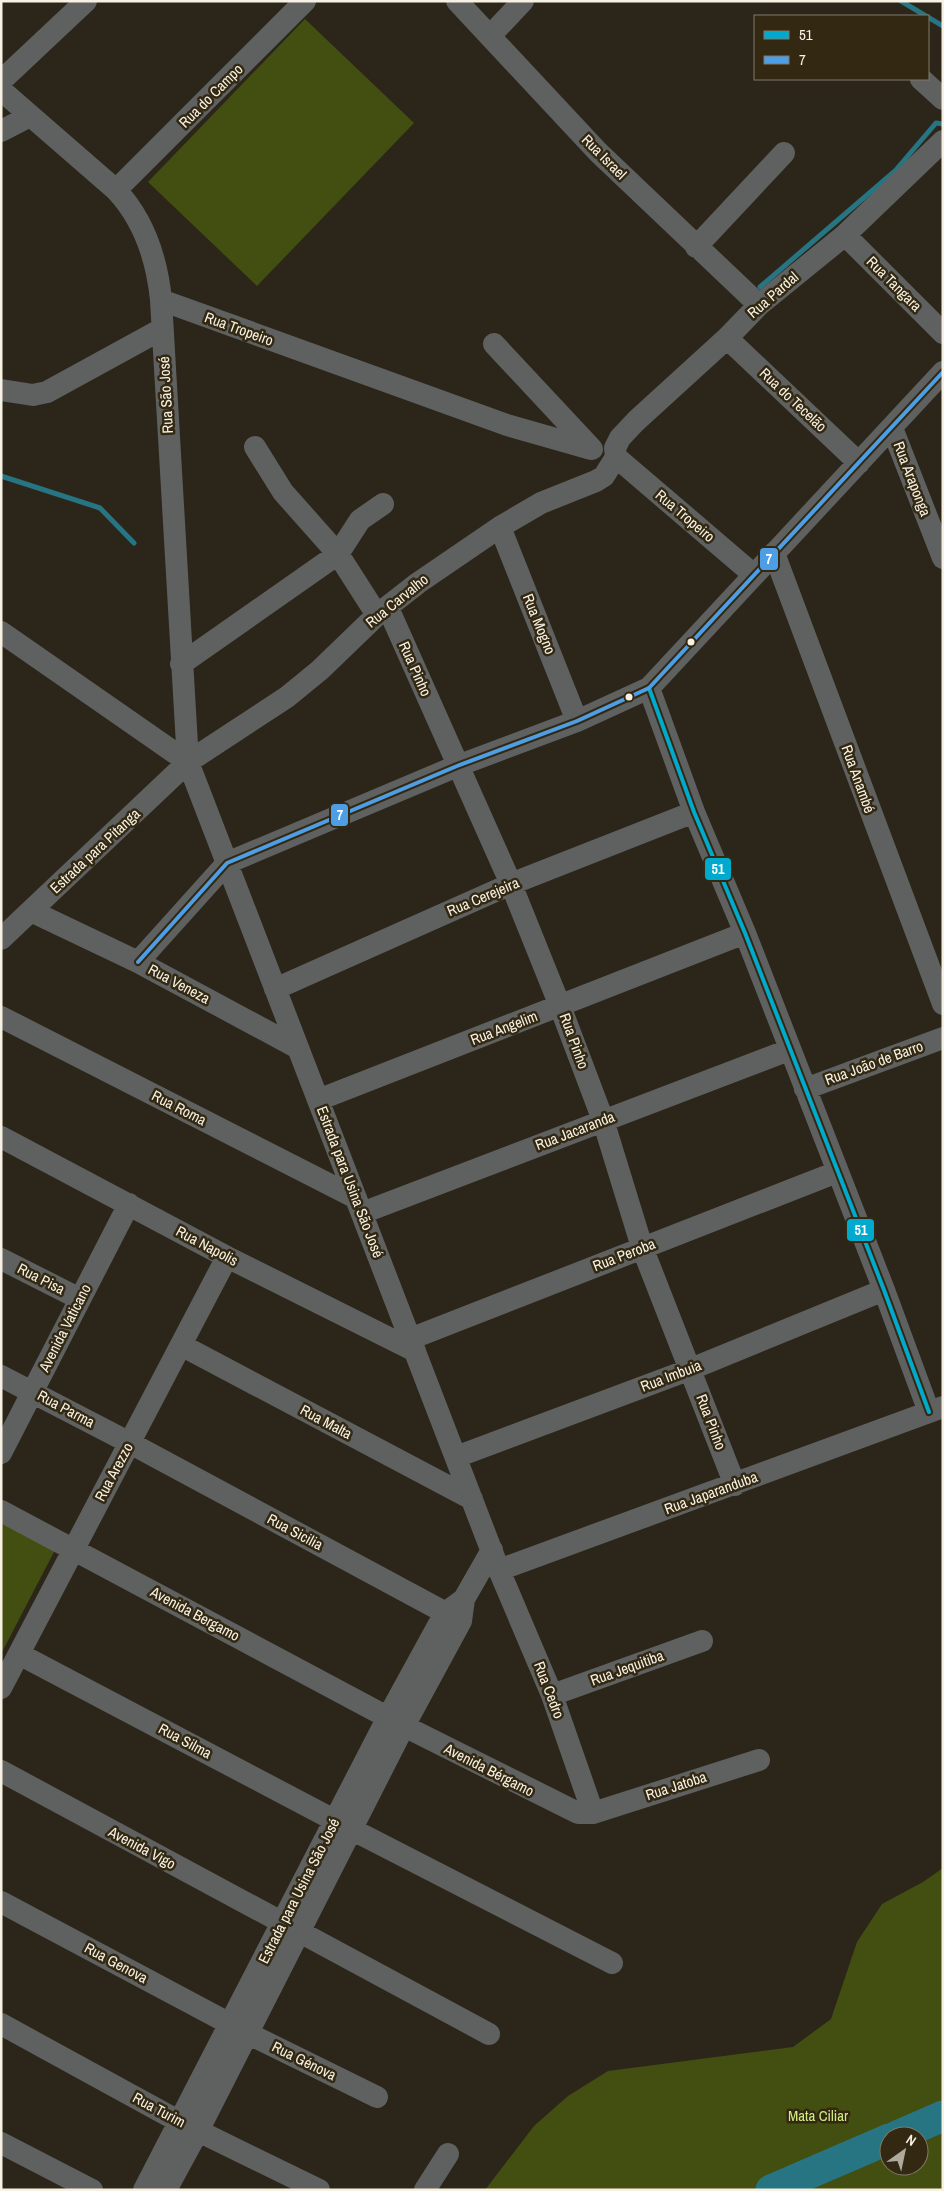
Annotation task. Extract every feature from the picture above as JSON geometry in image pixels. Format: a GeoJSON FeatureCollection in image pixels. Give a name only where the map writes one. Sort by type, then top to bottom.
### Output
{"type":"FeatureCollection","features":[{"type":"Feature","properties":{"kind":"street"},"geometry":{"type":"LineString","coordinates":[[1,81],[86,1]]}},
{"type":"Feature","properties":{"kind":"street","name":"Rua do Campo"},"geometry":{"type":"LineString","coordinates":[[116,190],[305,1]]}},
{"type":"Feature","properties":{"kind":"street","name":"Rua Israel"},"geometry":{"type":"LineString","coordinates":[[457,1],[598,152],[759,305]]}},
{"type":"Feature","properties":{"kind":"street"},"geometry":{"type":"LineString","coordinates":[[490,36],[523,1]]}},
{"type":"Feature","properties":{"kind":"street"},"geometry":{"type":"LineString","coordinates":[[921,80],[943,99]]}},
{"type":"Feature","properties":{"kind":"street","name":"Rua São José"},"geometry":{"type":"LineString","coordinates":[[1,90],[116,190],[129,204],[155,263],[162,300],[162,329],[188,762]]}},
{"type":"Feature","properties":{"kind":"street"},"geometry":{"type":"LineString","coordinates":[[1,131],[30,116]]}},
{"type":"Feature","properties":{"kind":"street","name":"Rua Pardal"},"geometry":{"type":"LineString","coordinates":[[616,453],[620,438],[636,421],[727,338],[759,305],[844,235],[943,141]]}},
{"type":"Feature","properties":{"kind":"street"},"geometry":{"type":"LineString","coordinates":[[696,247],[784,153]]}},
{"type":"Feature","properties":{"kind":"street","name":"Rua Tangara"},"geometry":{"type":"LineString","coordinates":[[844,235],[943,333]]}},
{"type":"Feature","properties":{"kind":"street","name":"Rua Tropeiro"},"geometry":{"type":"LineString","coordinates":[[162,300],[507,426],[591,449]]}},
{"type":"Feature","properties":{"kind":"street"},"geometry":{"type":"LineString","coordinates":[[1,390],[33,396],[47,392],[162,329]]}},
{"type":"Feature","properties":{"kind":"street","name":"Rua do Tecelão"},"geometry":{"type":"LineString","coordinates":[[727,338],[859,463]]}},
{"type":"Feature","properties":{"kind":"street"},"geometry":{"type":"LineString","coordinates":[[494,344],[591,449],[616,453]]}},
{"type":"Feature","properties":{"kind":"street"},"geometry":{"type":"LineString","coordinates":[[138,962],[227,863],[457,766],[577,721],[649,688],[943,372]]}},
{"type":"Feature","properties":{"kind":"street","name":"Rua Araponga"},"geometry":{"type":"LineString","coordinates":[[892,428],[943,558]]}},
{"type":"Feature","properties":{"kind":"street","name":"Rua Pinho"},"geometry":{"type":"LineString","coordinates":[[255,447],[283,492],[338,554],[382,611],[512,884],[603,1120],[642,1248],[735,1485]]}},
{"type":"Feature","properties":{"kind":"street","name":"Rua Tropeiro"},"geometry":{"type":"LineString","coordinates":[[616,453],[754,575]]}},
{"type":"Feature","properties":{"kind":"street","name":"Rua Carvalho"},"geometry":{"type":"LineString","coordinates":[[188,762],[287,697],[320,670],[382,611],[418,583],[500,527],[541,503],[604,476],[616,453]]}},
{"type":"Feature","properties":{"kind":"street"},"geometry":{"type":"LineString","coordinates":[[181,664],[338,554],[360,520],[382,504]]}},
{"type":"Feature","properties":{"kind":"street","name":"Rua Mogno"},"geometry":{"type":"LineString","coordinates":[[500,527],[577,721]]}},
{"type":"Feature","properties":{"kind":"street","name":"Rua Anambé"},"geometry":{"type":"LineString","coordinates":[[774,553],[943,1004]]}},
{"type":"Feature","properties":{"kind":"street"},"geometry":{"type":"LineString","coordinates":[[1,632],[188,762]]}},
{"type":"Feature","properties":{"kind":"street"},"geometry":{"type":"LineString","coordinates":[[649,688],[694,812],[745,933],[837,1172],[884,1290],[936,1410]]}},
{"type":"Feature","properties":{"kind":"street","name":"Estrada para Usina São José"},"geometry":{"type":"LineString","coordinates":[[166,2190],[189,2126],[396,1722],[464,1599],[495,1560],[188,762]]}},
{"type":"Feature","properties":{"kind":"street","name":"Estrada para Pitanga"},"geometry":{"type":"LineString","coordinates":[[1,939],[188,762]]}},
{"type":"Feature","properties":{"kind":"street","name":"Rua Cerejeira"},"geometry":{"type":"LineString","coordinates":[[275,989],[512,884],[694,812]]}},
{"type":"Feature","properties":{"kind":"street","name":"Rua Veneza"},"geometry":{"type":"LineString","coordinates":[[31,911],[138,962],[298,1048]]}},
{"type":"Feature","properties":{"kind":"street","name":"Rua Angelim"},"geometry":{"type":"LineString","coordinates":[[318,1100],[745,933]]}},
{"type":"Feature","properties":{"kind":"street","name":"Rua Roma"},"geometry":{"type":"LineString","coordinates":[[1,1017],[359,1205]]}},
{"type":"Feature","properties":{"kind":"street","name":"Rua João de Barro"},"geometry":{"type":"LineString","coordinates":[[805,1089],[943,1038]]}},
{"type":"Feature","properties":{"kind":"street","name":"Rua Jacaranda"},"geometry":{"type":"LineString","coordinates":[[359,1205],[603,1120],[789,1050]]}},
{"type":"Feature","properties":{"kind":"street","name":"Rua Napolis"},"geometry":{"type":"LineString","coordinates":[[1,1138],[227,1257],[413,1345]]}},
{"type":"Feature","properties":{"kind":"street","name":"Rua Peroba"},"geometry":{"type":"LineString","coordinates":[[413,1345],[642,1248],[837,1172]]}},
{"type":"Feature","properties":{"kind":"street","name":"Avenida Vaticano"},"geometry":{"type":"LineString","coordinates":[[1,1453],[129,1204]]}},
{"type":"Feature","properties":{"kind":"street","name":"Rua Arezzo"},"geometry":{"type":"LineString","coordinates":[[1,1688],[227,1257]]}},
{"type":"Feature","properties":{"kind":"street","name":"Rua Pisa"},"geometry":{"type":"LineString","coordinates":[[1,1259],[80,1299]]}},
{"type":"Feature","properties":{"kind":"street","name":"Rua Imbuia"},"geometry":{"type":"LineString","coordinates":[[456,1457],[691,1369],[884,1290]]}},
{"type":"Feature","properties":{"kind":"street","name":"Rua Malta"},"geometry":{"type":"LineString","coordinates":[[181,1345],[472,1499]]}},
{"type":"Feature","properties":{"kind":"street","name":"Rua Parma"},"geometry":{"type":"LineString","coordinates":[[1,1376],[130,1443]]}},
{"type":"Feature","properties":{"kind":"street","name":"Rua Japaranduba"},"geometry":{"type":"LineString","coordinates":[[495,1560],[735,1485],[936,1410]]}},
{"type":"Feature","properties":{"kind":"street","name":"Rua Sicilia"},"geometry":{"type":"LineString","coordinates":[[130,1443],[453,1617]]}},
{"type":"Feature","properties":{"kind":"street","name":"Avenida Bergamo"},"geometry":{"type":"LineString","coordinates":[[1,1511],[74,1548],[396,1722]]}},
{"type":"Feature","properties":{"kind":"street","name":"Rua Cedro"},"geometry":{"type":"LineString","coordinates":[[495,1560],[552,1695],[593,1813]]}},
{"type":"Feature","properties":{"kind":"street","name":"Rua Jequitiba"},"geometry":{"type":"LineString","coordinates":[[552,1695],[702,1641]]}},
{"type":"Feature","properties":{"kind":"street","name":"Rua Silma"},"geometry":{"type":"LineString","coordinates":[[19,1654],[343,1825],[612,1963]]}},
{"type":"Feature","properties":{"kind":"street","name":"Avenida Bérgamo"},"geometry":{"type":"LineString","coordinates":[[396,1722],[565,1808],[578,1813],[593,1813]]}},
{"type":"Feature","properties":{"kind":"street","name":"Rua Jatoba"},"geometry":{"type":"LineString","coordinates":[[593,1813],[758,1760]]}},
{"type":"Feature","properties":{"kind":"street","name":"Avenida Vigo"},"geometry":{"type":"LineString","coordinates":[[1,1772],[489,2034]]}},
{"type":"Feature","properties":{"kind":"street","name":"Rua Genova"},"geometry":{"type":"LineString","coordinates":[[1,1902],[239,2029]]}},
{"type":"Feature","properties":{"kind":"street","name":"Rua Turim"},"geometry":{"type":"LineString","coordinates":[[1,2024],[189,2126],[319,2190]]}},
{"type":"Feature","properties":{"kind":"street","name":"Rua Génova"},"geometry":{"type":"LineString","coordinates":[[239,2029],[377,2096]]}},
{"type":"Feature","properties":{"kind":"street","name":"Estrada para Usina São José"},"geometry":{"type":"LineString","coordinates":[[144,2190],[189,2126]]}},
{"type":"Feature","properties":{"kind":"street"},"geometry":{"type":"LineString","coordinates":[[1,2143],[92,2190]]}},
{"type":"Feature","properties":{"kind":"street"},"geometry":{"type":"LineString","coordinates":[[425,2190],[448,2154]]}},
{"type":"Feature","properties":{"kind":"green space"},"geometry":{"type":"Polygon","coordinates":[[[305,19],[414,123],[257,286],[148,182],[305,19]]]}},
{"type":"Feature","properties":{"kind":"green space"},"geometry":{"type":"Polygon","coordinates":[[[1,1522],[55,1550],[1,1654],[1,1522]]]}},
{"type":"Feature","properties":{"kind":"green space","name":"Mata Ciliar"},"geometry":{"type":"Polygon","coordinates":[[[943,1868],[943,2190],[485,2190],[534,2126],[568,2096],[608,2071],[793,2047],[831,2019],[857,1942],[882,1904],[923,1882],[943,1868]]]}},
{"type":"Feature","properties":{"kind":"waterway"},"geometry":{"type":"LineString","coordinates":[[901,1],[925,15]]}},
{"type":"Feature","properties":{"kind":"waterway"},"geometry":{"type":"LineString","coordinates":[[929,18],[943,26]]}},
{"type":"Feature","properties":{"kind":"waterway"},"geometry":{"type":"LineString","coordinates":[[760,287],[895,171],[936,123],[943,124]]}},
{"type":"Feature","properties":{"kind":"waterway"},"geometry":{"type":"LineString","coordinates":[[1,476],[100,508],[134,543]]}},
{"type":"Feature","properties":{"kind":"waterway"},"geometry":{"type":"LineString","coordinates":[[920,2126],[943,2116]]}},
{"type":"Feature","properties":{"kind":"waterway"},"geometry":{"type":"LineString","coordinates":[[771,2190],[879,2143]]}},
{"type":"Feature","properties":{"kind":"transit line","name":"7"},"geometry":{"type":"LineString","coordinates":[[138,962],[227,863],[457,766],[577,721],[649,688],[943,372]]}},
{"type":"Feature","properties":{"kind":"transit line","name":"51"},"geometry":{"type":"LineString","coordinates":[[649,688],[694,812],[745,933],[884,1290],[929,1412]]}}]}
